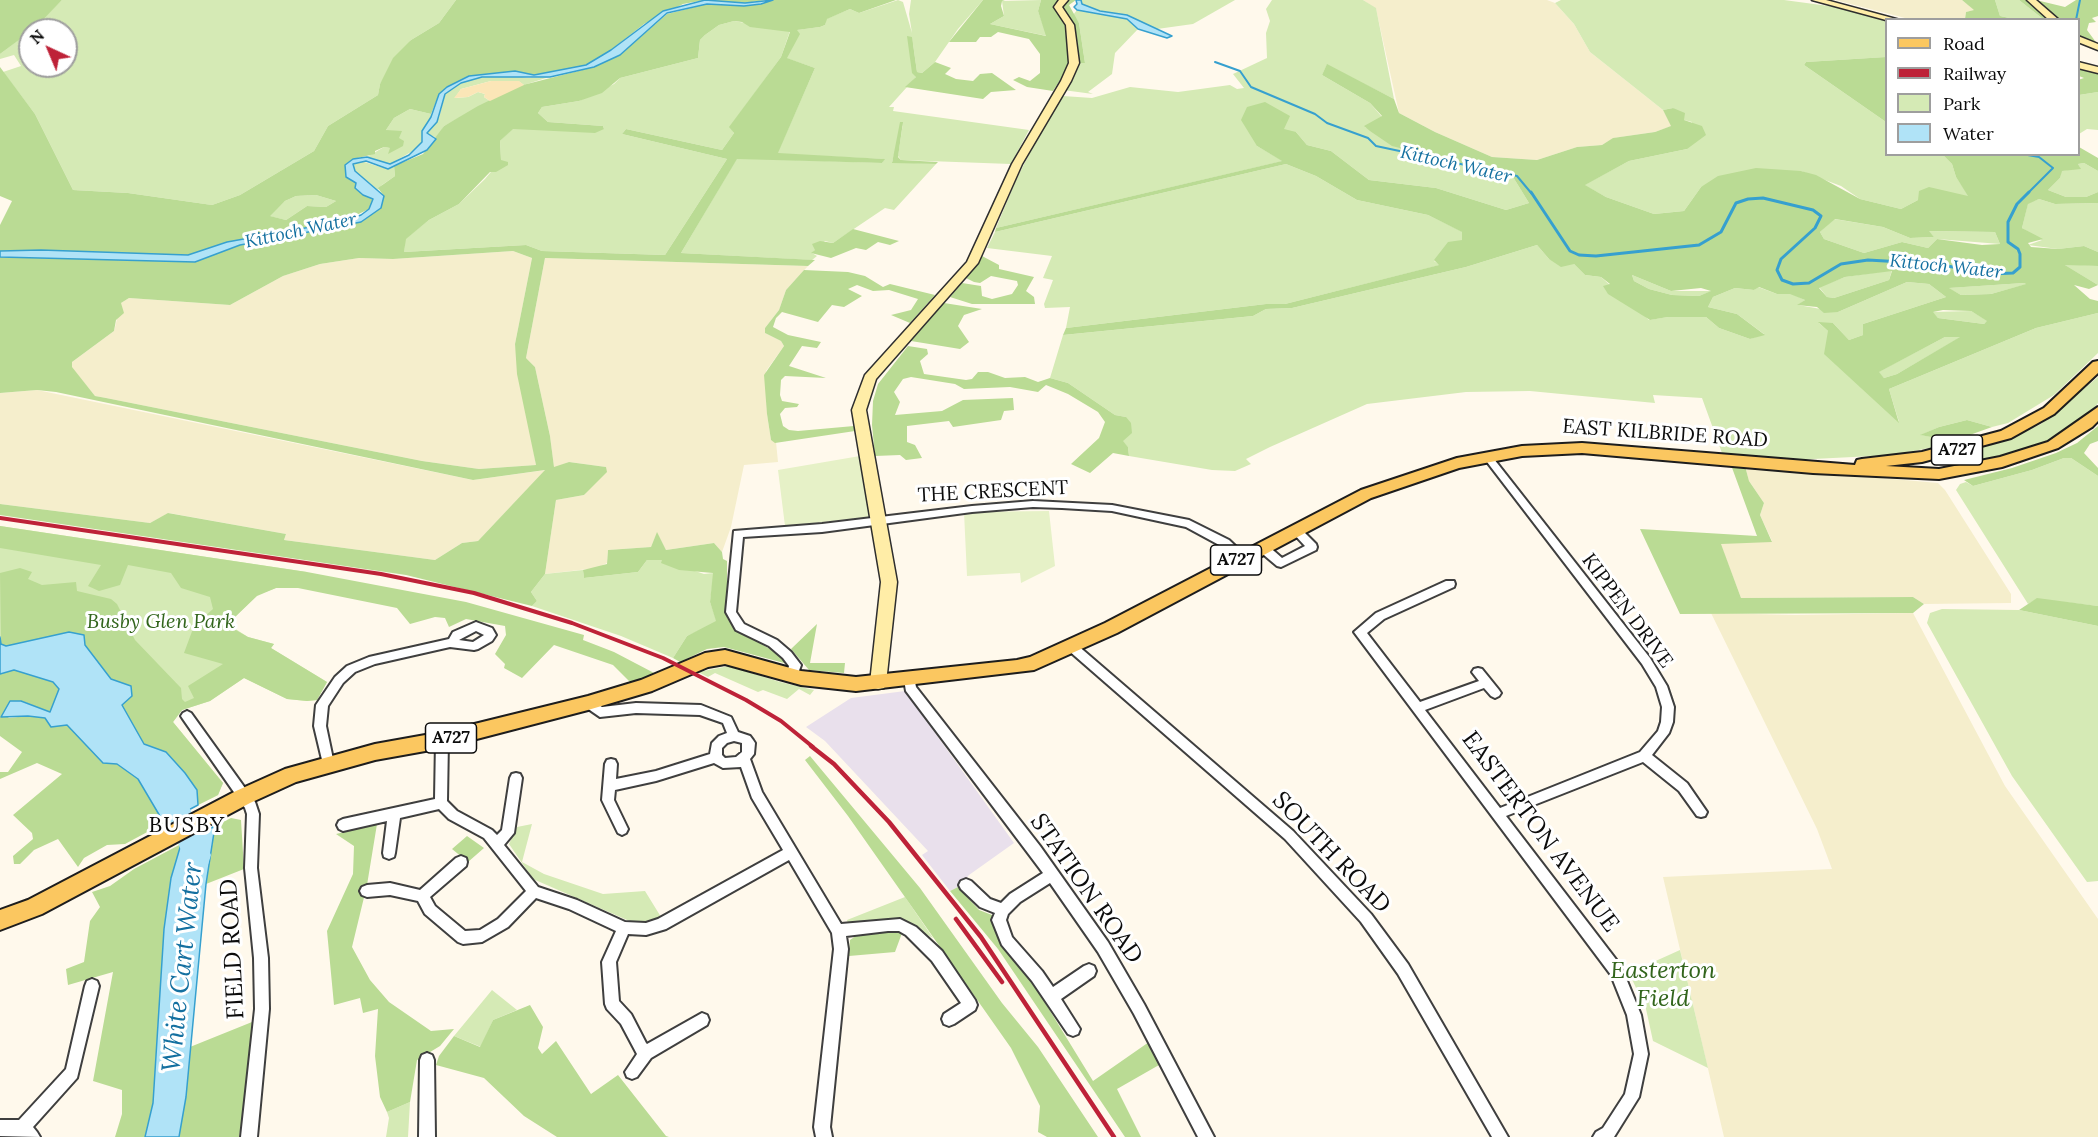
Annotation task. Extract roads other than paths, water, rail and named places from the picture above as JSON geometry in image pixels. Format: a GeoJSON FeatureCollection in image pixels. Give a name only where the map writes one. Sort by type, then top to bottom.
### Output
{"type":"FeatureCollection","features":[{"type":"Feature","properties":{"kind":"main road"},"geometry":{"type":"LineString","coordinates":[[878,683],[889,582],[859,410],[870,378],[972,263],[1018,162],[1066,81],[1074,63],[1070,25],[1058,7],[1064,0]]}},
{"type":"Feature","properties":{"kind":"main road"},"geometry":{"type":"LineString","coordinates":[[1816,0],[1888,18]]}},
{"type":"Feature","properties":{"kind":"main road"},"geometry":{"type":"LineString","coordinates":[[2031,0],[2053,18]]}},
{"type":"Feature","properties":{"kind":"main road"},"geometry":{"type":"LineString","coordinates":[[2080,39],[2098,47]]}},
{"type":"Feature","properties":{"kind":"main road"},"geometry":{"type":"LineString","coordinates":[[2080,65],[2098,70]]}},
{"type":"Feature","properties":{"kind":"main road","name":"EAST KILBRIDE ROAD"},"geometry":{"type":"LineString","coordinates":[[1789,465],[1866,464],[1922,457],[2007,435],[2049,411],[2098,365]]}},
{"type":"Feature","properties":{"kind":"main road","name":"EAST KILBRIDE ROAD"},"geometry":{"type":"LineString","coordinates":[[243,797],[292,775],[328,764],[375,752],[442,740],[588,703],[646,686],[690,665],[715,658],[725,657],[792,676],[834,684],[878,683],[1017,667],[1072,647],[1366,494],[1398,481],[1487,456],[1522,451],[1582,448],[1906,474],[1939,474],[2002,462],[2053,445],[2087,424],[2098,412]]}},
{"type":"Feature","properties":{"kind":"main road","name":"A727"},"geometry":{"type":"LineString","coordinates":[[1922,457],[1939,474]]}},
{"type":"Feature","properties":{"kind":"main road","name":"A727"},"geometry":{"type":"LineString","coordinates":[[0,920],[35,907],[243,797]]}},
{"type":"Feature","properties":{"kind":"street","name":"KIPPEN DRIVE"},"geometry":{"type":"LineString","coordinates":[[1487,456],[1655,675],[1668,707],[1667,723],[1644,756]]}},
{"type":"Feature","properties":{"kind":"street","name":"THE CRESCENT"},"geometry":{"type":"LineString","coordinates":[[792,676],[795,665],[787,655],[773,644],[740,627],[731,612],[738,534],[822,528],[878,519],[1033,504],[1112,508],[1189,524],[1225,543],[1242,557]]}},
{"type":"Feature","properties":{"kind":"street"},"geometry":{"type":"LineString","coordinates":[[1262,548],[1281,563],[1312,546],[1295,530]]}},
{"type":"Feature","properties":{"kind":"street","name":"EASTERTON AVENUE"},"geometry":{"type":"LineString","coordinates":[[1450,584],[1380,616],[1360,632],[1616,971],[1634,1015],[1640,1037],[1638,1076],[1632,1097],[1608,1133],[1601,1137]]}},
{"type":"Feature","properties":{"kind":"street"},"geometry":{"type":"LineString","coordinates":[[328,764],[320,726],[322,705],[339,680],[351,669],[372,660],[453,642]]}},
{"type":"Feature","properties":{"kind":"street","name":"SOUTH ROAD"},"geometry":{"type":"LineString","coordinates":[[1072,647],[1289,835],[1366,918],[1403,969],[1500,1137]]}},
{"type":"Feature","properties":{"kind":"street"},"geometry":{"type":"LineString","coordinates":[[1478,672],[1495,693]]}},
{"type":"Feature","properties":{"kind":"street","name":"STATION ROAD"},"geometry":{"type":"LineString","coordinates":[[910,680],[910,688],[1035,850],[1103,947],[1139,1009],[1206,1137]]}},
{"type":"Feature","properties":{"kind":"street"},"geometry":{"type":"LineString","coordinates":[[1417,708],[1486,683]]}},
{"type":"Feature","properties":{"kind":"street"},"geometry":{"type":"LineString","coordinates":[[588,703],[600,712],[636,708],[701,710],[727,720],[734,735]]}},
{"type":"Feature","properties":{"kind":"street","name":"FIELD ROAD"},"geometry":{"type":"LineString","coordinates":[[187,716],[251,806],[253,814],[251,868],[261,958],[262,1009],[249,1137]]}},
{"type":"Feature","properties":{"kind":"street"},"geometry":{"type":"LineString","coordinates":[[609,786],[656,776],[716,757],[728,764],[744,759],[748,754],[749,743],[746,739],[734,735],[719,743],[716,757]]}},
{"type":"Feature","properties":{"kind":"street"},"geometry":{"type":"LineString","coordinates":[[442,740],[441,803],[453,815],[488,834],[534,891],[572,904],[624,928],[646,929],[662,925],[790,853]]}},
{"type":"Feature","properties":{"kind":"street"},"geometry":{"type":"LineString","coordinates":[[1498,814],[1644,756],[1683,787],[1701,812]]}},
{"type":"Feature","properties":{"kind":"street"},"geometry":{"type":"LineString","coordinates":[[744,759],[756,794],[838,931],[841,949],[822,1127],[824,1137]]}},
{"type":"Feature","properties":{"kind":"street"},"geometry":{"type":"LineString","coordinates":[[611,765],[610,807],[622,829]]}},
{"type":"Feature","properties":{"kind":"street"},"geometry":{"type":"LineString","coordinates":[[496,844],[508,833],[516,778]]}},
{"type":"Feature","properties":{"kind":"street"},"geometry":{"type":"LineString","coordinates":[[343,825],[441,803]]}},
{"type":"Feature","properties":{"kind":"street"},"geometry":{"type":"LineString","coordinates":[[389,853],[394,813]]}},
{"type":"Feature","properties":{"kind":"street"},"geometry":{"type":"LineString","coordinates":[[422,896],[460,862]]}},
{"type":"Feature","properties":{"kind":"street"},"geometry":{"type":"LineString","coordinates":[[1051,875],[1015,898],[1003,910],[999,920],[1007,941],[1037,976],[1073,1029]]}},
{"type":"Feature","properties":{"kind":"street"},"geometry":{"type":"LineString","coordinates":[[966,885],[985,903],[1003,910]]}},
{"type":"Feature","properties":{"kind":"street"},"geometry":{"type":"LineString","coordinates":[[367,891],[390,890],[422,896],[430,910],[463,938],[482,936],[503,923],[534,891]]}},
{"type":"Feature","properties":{"kind":"street"},"geometry":{"type":"LineString","coordinates":[[838,931],[888,925],[900,925],[911,930],[937,956],[970,1005],[949,1019]]}},
{"type":"Feature","properties":{"kind":"street"},"geometry":{"type":"LineString","coordinates":[[624,928],[609,962],[612,1004],[626,1019],[646,1053]]}},
{"type":"Feature","properties":{"kind":"street"},"geometry":{"type":"LineString","coordinates":[[1051,997],[1089,971]]}},
{"type":"Feature","properties":{"kind":"street"},"geometry":{"type":"LineString","coordinates":[[0,1128],[27,1132],[72,1073],[92,986]]}},
{"type":"Feature","properties":{"kind":"street"},"geometry":{"type":"LineString","coordinates":[[632,1072],[646,1053],[702,1020]]}},
{"type":"Feature","properties":{"kind":"street"},"geometry":{"type":"LineString","coordinates":[[427,1060],[427,1137]]}},
{"type":"Feature","properties":{"kind":"water"},"geometry":{"type":"Polygon","coordinates":[[[705,0],[745,3],[773,0],[744,6],[707,4],[667,13],[620,55],[594,67],[550,77],[482,77],[461,83],[445,94],[437,122],[427,133],[436,139],[427,150],[388,169],[366,161],[353,164],[355,171],[384,196],[381,208],[361,222],[240,245],[195,262],[0,257],[0,251],[41,250],[188,255],[227,242],[344,221],[361,215],[369,209],[373,199],[363,195],[355,188],[356,183],[346,177],[345,165],[353,159],[367,157],[390,164],[409,155],[422,142],[422,131],[431,117],[439,94],[447,87],[469,76],[515,71],[534,75],[586,65],[611,50],[663,11],[705,0]]]}},
{"type":"Feature","properties":{"kind":"water"},"geometry":{"type":"Polygon","coordinates":[[[1076,0],[1081,0],[1082,4],[1100,11],[1127,15],[1172,36],[1167,38],[1138,29],[1127,19],[1077,10],[1074,7],[1077,4],[1076,0]]]}},
{"type":"Feature","properties":{"kind":"water"},"geometry":{"type":"Polygon","coordinates":[[[69,632],[84,635],[85,645],[111,679],[131,686],[132,696],[122,705],[144,744],[166,752],[185,773],[197,790],[198,805],[164,823],[138,779],[117,764],[103,763],[67,725],[51,727],[45,718],[1,717],[10,701],[21,701],[50,712],[59,689],[53,682],[14,670],[0,674],[0,637],[1,644],[6,646],[69,632]]]}},
{"type":"Feature","properties":{"kind":"water"},"geometry":{"type":"Polygon","coordinates":[[[215,826],[206,884],[186,1097],[179,1137],[145,1137],[153,1103],[164,929],[171,878],[181,844],[215,826]]]}},
{"type":"Feature","properties":{"kind":"waterway","name":"Kittoch Water"},"geometry":{"type":"LineString","coordinates":[[2076,18],[2080,0]]}},
{"type":"Feature","properties":{"kind":"waterway","name":"Kittoch Water"},"geometry":{"type":"LineString","coordinates":[[1215,62],[1240,71],[1251,87],[1315,114],[1327,123],[1368,138],[1376,146],[1517,176],[1532,194]]}},
{"type":"Feature","properties":{"kind":"waterway","name":"Kittoch Water"},"geometry":{"type":"LineString","coordinates":[[1531,192],[1570,251],[1579,255],[1596,256],[1699,245],[1721,232],[1736,203],[1763,198],[1813,210],[1821,216],[1815,228],[1781,259],[1777,270],[1782,280],[1793,284],[1809,283],[1841,264],[1868,260],[1936,264],[1992,274],[2013,273],[2020,267],[2020,254],[2018,249],[2008,242],[2008,222],[2017,204],[2053,168],[2039,157],[2033,156]]}},
{"type":"Feature","properties":{"kind":"waterway","name":"White Cart Water"},"geometry":{"type":"LineString","coordinates":[[168,788],[197,855],[194,868]]}},
{"type":"Feature","properties":{"kind":"railway"},"geometry":{"type":"LineString","coordinates":[[0,518],[381,574],[474,593],[572,623],[663,658],[746,700],[781,721],[813,747]]}},
{"type":"Feature","properties":{"kind":"railway"},"geometry":{"type":"LineString","coordinates":[[811,746],[834,764],[889,822],[981,937],[1114,1137]]}},
{"type":"Feature","properties":{"kind":"railway"},"geometry":{"type":"LineString","coordinates":[[956,919],[1002,982]]}},
{"type":"Feature","properties":{"kind":"district","name":"BUSBY"},"geometry":{"type":"Point","coordinates":[187,826]}},
{"type":"Feature","properties":{"kind":"park label","name":"Busby Glen Park"},"geometry":{"type":"Point","coordinates":[161,622]}},
{"type":"Feature","properties":{"kind":"park label","name":"Easterton Field"},"geometry":{"type":"Point","coordinates":[1663,985]}}]}
